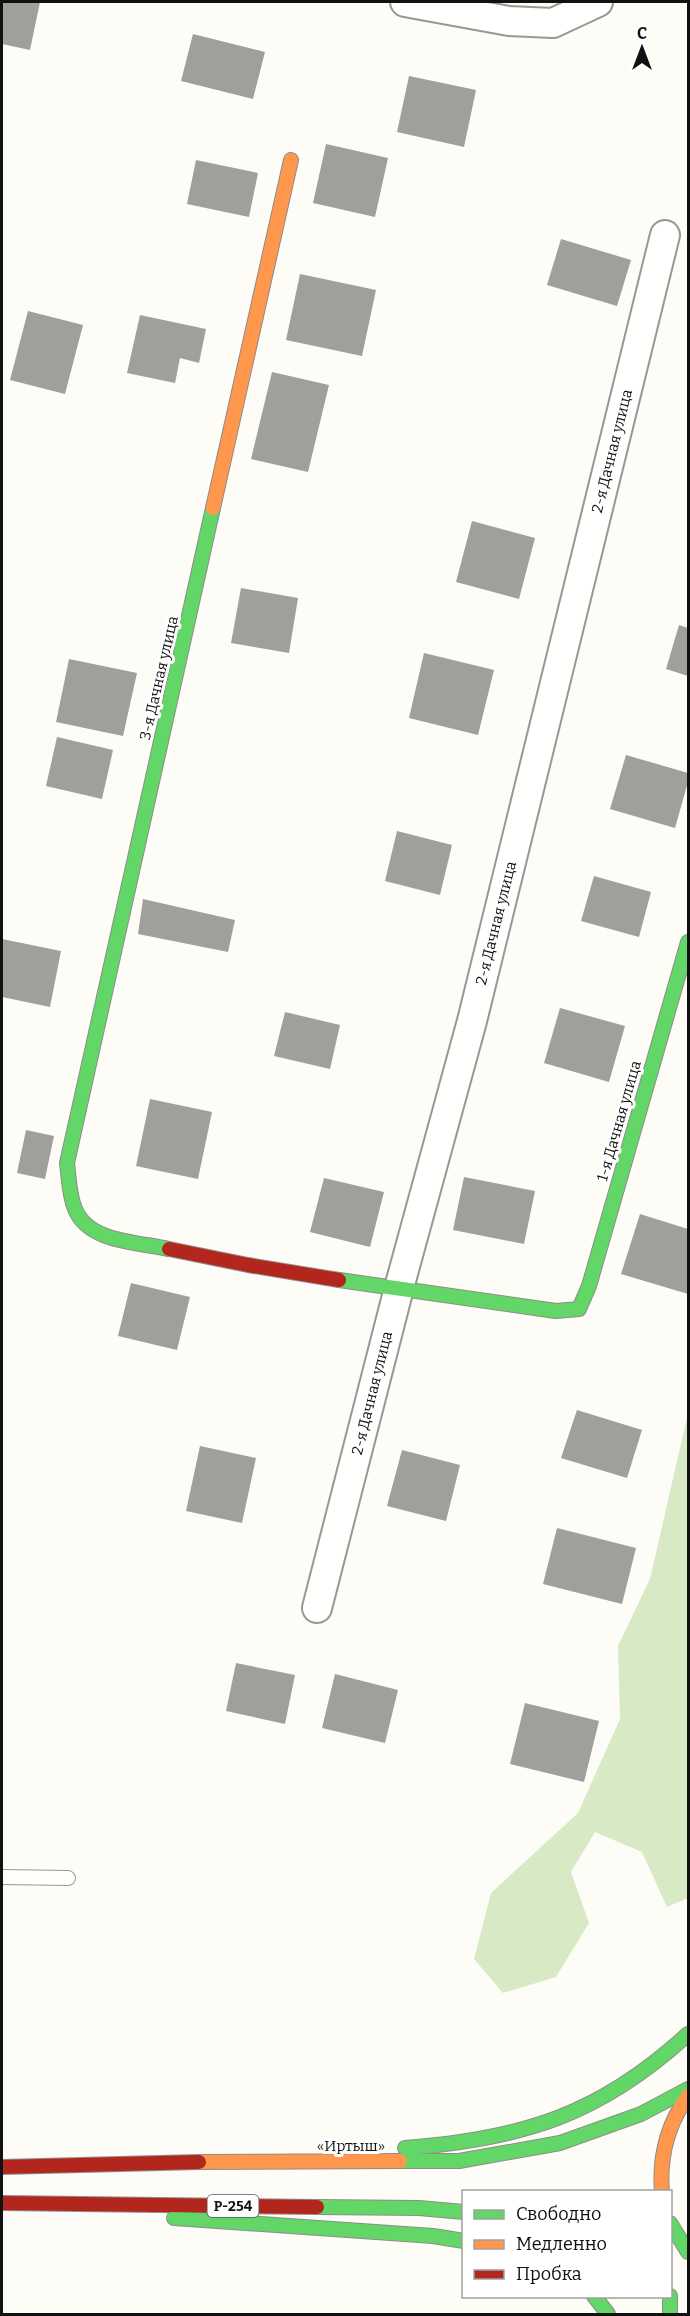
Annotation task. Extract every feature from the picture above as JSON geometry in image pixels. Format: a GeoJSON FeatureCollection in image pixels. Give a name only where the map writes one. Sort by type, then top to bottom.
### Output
{"type":"FeatureCollection","features":[{"type":"Feature","properties":{"kind":"main road","name":"3-я Дачная улица"},"geometry":{"type":"LineString","coordinates":[[291,160],[67,1163],[71,1205],[90,1231],[279,1270],[399,1288]]}},
{"type":"Feature","properties":{"kind":"main road","name":"1-я Дачная улица"},"geometry":{"type":"LineString","coordinates":[[399,1288],[556,1311],[579,1309],[589,1287],[688,942]]}},
{"type":"Feature","properties":{"kind":"main road"},"geometry":{"type":"LineString","coordinates":[[171,2162],[428,2147],[476,2142],[528,2130],[571,2114],[607,2096],[645,2071],[688,2034]]}},
{"type":"Feature","properties":{"kind":"main road","name":"«Иртыш»"},"geometry":{"type":"LineString","coordinates":[[2,2168],[171,2162],[459,2161],[560,2144],[640,2114],[688,2089]]}},
{"type":"Feature","properties":{"kind":"main road"},"geometry":{"type":"LineString","coordinates":[[662,2190],[661,2165],[665,2141],[674,2119],[688,2096]]}},
{"type":"Feature","properties":{"kind":"main road"},"geometry":{"type":"LineString","coordinates":[[2,2204],[303,2229],[433,2236],[462,2241]]}},
{"type":"Feature","properties":{"kind":"main road","name":"Р-254"},"geometry":{"type":"LineString","coordinates":[[2,2204],[419,2208],[462,2212]]}},
{"type":"Feature","properties":{"kind":"main road"},"geometry":{"type":"LineString","coordinates":[[672,2226],[688,2252]]}},
{"type":"Feature","properties":{"kind":"main road"},"geometry":{"type":"LineString","coordinates":[[596,2298],[608,2314]]}},
{"type":"Feature","properties":{"kind":"main road"},"geometry":{"type":"LineString","coordinates":[[670,2298],[670,2314]]}},
{"type":"Feature","properties":{"kind":"street"},"geometry":{"type":"LineString","coordinates":[[405,2],[509,21],[554,23],[598,2]]}},
{"type":"Feature","properties":{"kind":"street","name":"2-я Дачная улица"},"geometry":{"type":"LineString","coordinates":[[317,1608],[399,1288],[472,1021],[665,235]]}},
{"type":"Feature","properties":{"kind":"lane"},"geometry":{"type":"LineString","coordinates":[[2,1877],[68,1878]]}},
{"type":"Feature","properties":{"kind":"green space"},"geometry":{"type":"Polygon","coordinates":[[[688,1413],[688,1898],[667,1907],[642,1852],[595,1832],[571,1872],[589,1923],[556,1977],[503,1993],[474,1959],[491,1893],[578,1813],[620,1719],[618,1646],[650,1579],[688,1413]]]}},
{"type":"Feature","properties":{"kind":"building"},"geometry":{"type":"Polygon","coordinates":[[[2,2],[40,2],[30,50],[2,44],[2,2]]]}},
{"type":"Feature","properties":{"kind":"building"},"geometry":{"type":"Polygon","coordinates":[[[193,34],[265,52],[253,99],[181,81],[193,34]]]}},
{"type":"Feature","properties":{"kind":"building"},"geometry":{"type":"Polygon","coordinates":[[[409,76],[476,90],[464,147],[397,132],[409,76]]]}},
{"type":"Feature","properties":{"kind":"building"},"geometry":{"type":"Polygon","coordinates":[[[326,144],[388,158],[375,217],[313,203],[326,144]]]}},
{"type":"Feature","properties":{"kind":"building"},"geometry":{"type":"Polygon","coordinates":[[[196,160],[258,173],[249,217],[187,204],[196,160]]]}},
{"type":"Feature","properties":{"kind":"building"},"geometry":{"type":"Polygon","coordinates":[[[561,239],[631,260],[617,306],[547,285],[561,239]]]}},
{"type":"Feature","properties":{"kind":"building"},"geometry":{"type":"Polygon","coordinates":[[[300,274],[376,290],[362,356],[286,340],[300,274]]]}},
{"type":"Feature","properties":{"kind":"building"},"geometry":{"type":"Polygon","coordinates":[[[28,311],[83,325],[65,394],[10,380],[28,311]]]}},
{"type":"Feature","properties":{"kind":"building"},"geometry":{"type":"Polygon","coordinates":[[[140,315],[206,329],[199,363],[180,358],[175,383],[127,373],[140,315]]]}},
{"type":"Feature","properties":{"kind":"building"},"geometry":{"type":"Polygon","coordinates":[[[272,372],[329,385],[308,472],[251,459],[272,372]]]}},
{"type":"Feature","properties":{"kind":"building"},"geometry":{"type":"Polygon","coordinates":[[[472,521],[535,538],[519,599],[456,582],[472,521]]]}},
{"type":"Feature","properties":{"kind":"building"},"geometry":{"type":"Polygon","coordinates":[[[241,588],[298,598],[289,653],[231,643],[241,588]]]}},
{"type":"Feature","properties":{"kind":"building"},"geometry":{"type":"Polygon","coordinates":[[[679,625],[688,628],[688,676],[666,669],[679,625]]]}},
{"type":"Feature","properties":{"kind":"building"},"geometry":{"type":"Polygon","coordinates":[[[424,653],[494,670],[478,735],[409,718],[424,653]]]}},
{"type":"Feature","properties":{"kind":"building"},"geometry":{"type":"Polygon","coordinates":[[[69,659],[137,673],[123,736],[56,722],[69,659]]]}},
{"type":"Feature","properties":{"kind":"building"},"geometry":{"type":"Polygon","coordinates":[[[57,737],[113,750],[102,799],[46,786],[57,737]]]}},
{"type":"Feature","properties":{"kind":"building"},"geometry":{"type":"Polygon","coordinates":[[[626,755],[688,773],[688,782],[675,828],[610,809],[626,755]]]}},
{"type":"Feature","properties":{"kind":"building"},"geometry":{"type":"Polygon","coordinates":[[[397,831],[452,845],[440,895],[385,881],[397,831]]]}},
{"type":"Feature","properties":{"kind":"building"},"geometry":{"type":"Polygon","coordinates":[[[594,876],[651,892],[639,937],[581,921],[594,876]]]}},
{"type":"Feature","properties":{"kind":"building"},"geometry":{"type":"Polygon","coordinates":[[[143,899],[235,920],[228,952],[138,934],[143,899]]]}},
{"type":"Feature","properties":{"kind":"building"},"geometry":{"type":"Polygon","coordinates":[[[2,939],[61,951],[50,1007],[2,997],[2,939]]]}},
{"type":"Feature","properties":{"kind":"building"},"geometry":{"type":"Polygon","coordinates":[[[560,1008],[625,1026],[609,1082],[544,1063],[560,1008]]]}},
{"type":"Feature","properties":{"kind":"building"},"geometry":{"type":"Polygon","coordinates":[[[285,1012],[340,1025],[330,1069],[274,1056],[285,1012]]]}},
{"type":"Feature","properties":{"kind":"building"},"geometry":{"type":"Polygon","coordinates":[[[150,1099],[212,1112],[198,1179],[136,1166],[150,1099]]]}},
{"type":"Feature","properties":{"kind":"building"},"geometry":{"type":"Polygon","coordinates":[[[26,1130],[54,1136],[45,1179],[17,1173],[26,1130]]]}},
{"type":"Feature","properties":{"kind":"building"},"geometry":{"type":"Polygon","coordinates":[[[464,1177],[535,1191],[524,1244],[453,1230],[464,1177]]]}},
{"type":"Feature","properties":{"kind":"building"},"geometry":{"type":"Polygon","coordinates":[[[324,1178],[384,1192],[370,1247],[310,1232],[324,1178]]]}},
{"type":"Feature","properties":{"kind":"building"},"geometry":{"type":"Polygon","coordinates":[[[640,1214],[688,1229],[688,1294],[621,1274],[640,1214]]]}},
{"type":"Feature","properties":{"kind":"building"},"geometry":{"type":"Polygon","coordinates":[[[131,1283],[190,1297],[177,1350],[118,1336],[131,1283]]]}},
{"type":"Feature","properties":{"kind":"building"},"geometry":{"type":"Polygon","coordinates":[[[577,1410],[642,1430],[627,1478],[561,1458],[577,1410]]]}},
{"type":"Feature","properties":{"kind":"building"},"geometry":{"type":"Polygon","coordinates":[[[200,1446],[256,1458],[242,1523],[186,1511],[200,1446]]]}},
{"type":"Feature","properties":{"kind":"building"},"geometry":{"type":"Polygon","coordinates":[[[402,1450],[460,1465],[446,1521],[387,1506],[402,1450]]]}},
{"type":"Feature","properties":{"kind":"building"},"geometry":{"type":"Polygon","coordinates":[[[557,1528],[636,1548],[622,1604],[543,1584],[557,1528]]]}},
{"type":"Feature","properties":{"kind":"building"},"geometry":{"type":"Polygon","coordinates":[[[236,1663],[295,1675],[285,1724],[226,1711],[236,1663]]]}},
{"type":"Feature","properties":{"kind":"building"},"geometry":{"type":"Polygon","coordinates":[[[335,1674],[398,1690],[385,1743],[322,1728],[335,1674]]]}},
{"type":"Feature","properties":{"kind":"building"},"geometry":{"type":"Polygon","coordinates":[[[525,1703],[599,1721],[584,1782],[510,1764],[525,1703]]]}},
{"type":"Feature","properties":{"kind":"traffic: fast"},"geometry":{"type":"LineString","coordinates":[[169,1249],[116,1239],[91,1229],[82,1220],[73,1204],[67,1163],[213,508]]}},
{"type":"Feature","properties":{"kind":"traffic: fast"},"geometry":{"type":"LineString","coordinates":[[339,1280],[556,1311],[579,1309],[589,1286],[688,942]]}},
{"type":"Feature","properties":{"kind":"traffic: fast"},"geometry":{"type":"LineString","coordinates":[[405,2148],[486,2138],[557,2118],[623,2085],[688,2034]]}},
{"type":"Feature","properties":{"kind":"traffic: fast"},"geometry":{"type":"LineString","coordinates":[[400,2161],[459,2161],[560,2143],[641,2114],[688,2089]]}},
{"type":"Feature","properties":{"kind":"traffic: fast"},"geometry":{"type":"LineString","coordinates":[[317,2207],[419,2208],[462,2212]]}},
{"type":"Feature","properties":{"kind":"traffic: fast"},"geometry":{"type":"LineString","coordinates":[[174,2218],[433,2236],[462,2241]]}},
{"type":"Feature","properties":{"kind":"traffic: fast"},"geometry":{"type":"LineString","coordinates":[[672,2226],[688,2252]]}},
{"type":"Feature","properties":{"kind":"traffic: fast"},"geometry":{"type":"LineString","coordinates":[[596,2298],[608,2314]]}},
{"type":"Feature","properties":{"kind":"traffic: fast"},"geometry":{"type":"LineString","coordinates":[[670,2298],[670,2314]]}},
{"type":"Feature","properties":{"kind":"traffic: slow"},"geometry":{"type":"LineString","coordinates":[[213,508],[291,160]]}},
{"type":"Feature","properties":{"kind":"traffic: slow"},"geometry":{"type":"LineString","coordinates":[[662,2190],[663,2153],[666,2141],[675,2118],[688,2096]]}},
{"type":"Feature","properties":{"kind":"traffic: slow"},"geometry":{"type":"LineString","coordinates":[[199,2162],[400,2161]]}},
{"type":"Feature","properties":{"kind":"traffic: jam"},"geometry":{"type":"LineString","coordinates":[[169,1249],[339,1280]]}},
{"type":"Feature","properties":{"kind":"traffic: jam"},"geometry":{"type":"LineString","coordinates":[[2,2167],[199,2162]]}},
{"type":"Feature","properties":{"kind":"traffic: jam"},"geometry":{"type":"LineString","coordinates":[[2,2203],[317,2207]]}}]}
